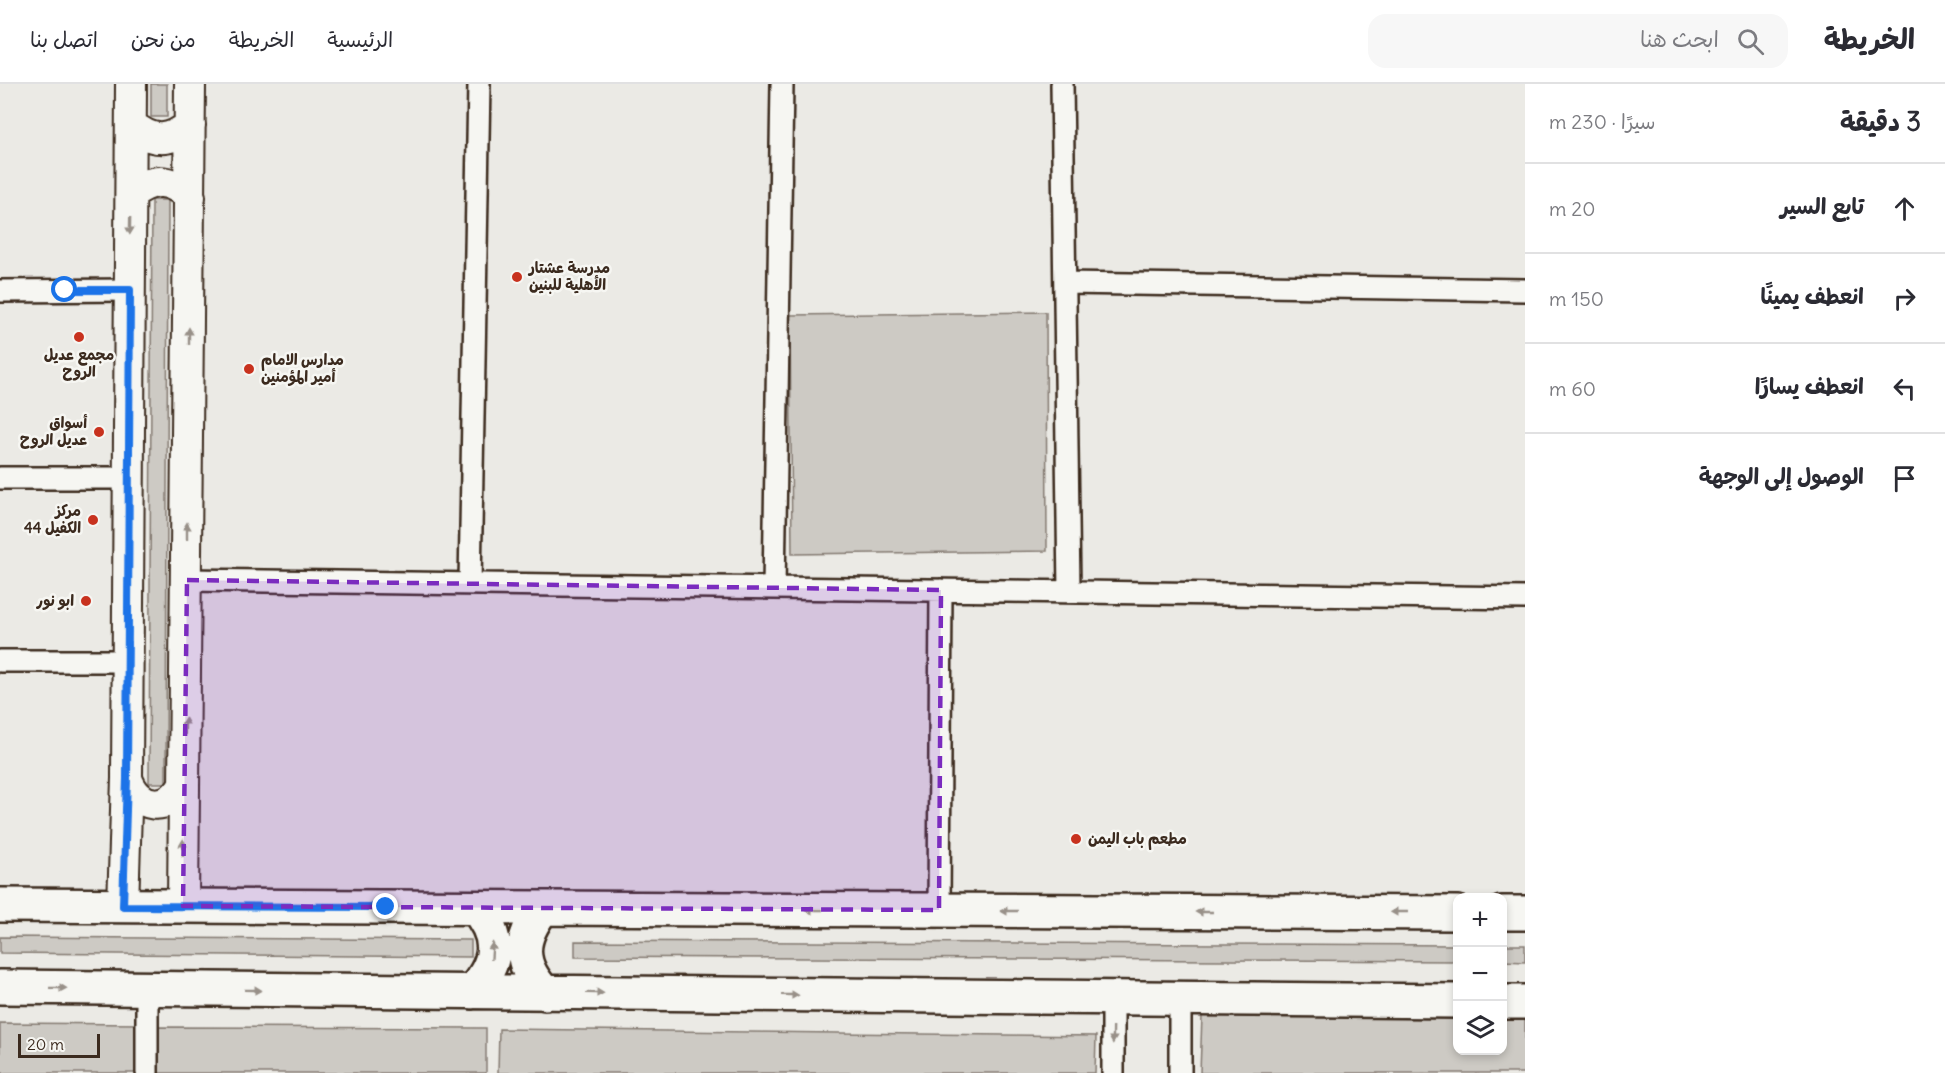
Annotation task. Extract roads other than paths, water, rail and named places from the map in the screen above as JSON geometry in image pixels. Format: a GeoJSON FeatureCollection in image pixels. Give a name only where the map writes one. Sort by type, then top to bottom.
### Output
{"type":"FeatureCollection","features":[{"type":"Feature","properties":{"kind":"main road"},"geometry":{"type":"LineString","coordinates":[[123,906],[127,778],[131,84]]}},
{"type":"Feature","properties":{"kind":"main road"},"geometry":{"type":"LineString","coordinates":[[183,906],[190,84]]}},
{"type":"Feature","properties":{"kind":"main road"},"geometry":{"type":"LineString","coordinates":[[131,125],[141,133],[154,138],[167,138],[180,134],[190,125]]}},
{"type":"Feature","properties":{"kind":"main road"},"geometry":{"type":"LineString","coordinates":[[131,194],[141,186],[154,182],[167,182],[180,187],[190,197]]}},
{"type":"Feature","properties":{"kind":"main road"},"geometry":{"type":"LineString","coordinates":[[127,778],[136,796],[153,804],[172,800],[184,784]]}},
{"type":"Feature","properties":{"kind":"main road"},"geometry":{"type":"LineString","coordinates":[[0,905],[1453,913]]}},
{"type":"Feature","properties":{"kind":"main road"},"geometry":{"type":"LineString","coordinates":[[472,992],[486,977],[493,953],[491,929],[476,908]]}},
{"type":"Feature","properties":{"kind":"main road"},"geometry":{"type":"LineString","coordinates":[[543,908],[532,923],[525,946],[529,970],[545,993]]}},
{"type":"Feature","properties":{"kind":"main road"},"geometry":{"type":"LineString","coordinates":[[1507,913],[1525,913]]}},
{"type":"Feature","properties":{"kind":"main road"},"geometry":{"type":"LineString","coordinates":[[0,987],[1453,1001]]}},
{"type":"Feature","properties":{"kind":"main road"},"geometry":{"type":"LineString","coordinates":[[1507,1002],[1525,1002]]}},
{"type":"Feature","properties":{"kind":"street"},"geometry":{"type":"LineString","coordinates":[[470,583],[479,84]]}},
{"type":"Feature","properties":{"kind":"street"},"geometry":{"type":"LineString","coordinates":[[774,588],[782,84]]}},
{"type":"Feature","properties":{"kind":"street"},"geometry":{"type":"LineString","coordinates":[[1062,84],[1069,591]]}},
{"type":"Feature","properties":{"kind":"street"},"geometry":{"type":"LineString","coordinates":[[1065,283],[1525,290]]}},
{"type":"Feature","properties":{"kind":"street"},"geometry":{"type":"LineString","coordinates":[[0,291],[130,290]]}},
{"type":"Feature","properties":{"kind":"street"},"geometry":{"type":"LineString","coordinates":[[0,478],[129,478]]}},
{"type":"Feature","properties":{"kind":"street"},"geometry":{"type":"LineString","coordinates":[[187,579],[1525,598]]}},
{"type":"Feature","properties":{"kind":"street"},"geometry":{"type":"LineString","coordinates":[[939,910],[941,590]]}},
{"type":"Feature","properties":{"kind":"street"},"geometry":{"type":"LineString","coordinates":[[0,661],[128,661]]}},
{"type":"Feature","properties":{"kind":"street"},"geometry":{"type":"LineString","coordinates":[[147,989],[147,1073]]}},
{"type":"Feature","properties":{"kind":"street"},"geometry":{"type":"LineString","coordinates":[[1113,998],[1113,1073]]}},
{"type":"Feature","properties":{"kind":"street"},"geometry":{"type":"LineString","coordinates":[[1180,999],[1180,1073]]}},
{"type":"Feature","properties":{"kind":"place","name":"مدرسة عشتار الأهلية للبنين"},"geometry":{"type":"Point","coordinates":[517,277]}},
{"type":"Feature","properties":{"kind":"place","name":"مجمع عديل الروح"},"geometry":{"type":"Point","coordinates":[79,337]}},
{"type":"Feature","properties":{"kind":"place","name":"مدارس الامام أمير المؤمنين"},"geometry":{"type":"Point","coordinates":[249,369]}},
{"type":"Feature","properties":{"kind":"place","name":"أسواق عديل الروح"},"geometry":{"type":"Point","coordinates":[99,432]}},
{"type":"Feature","properties":{"kind":"place","name":"مركز الكفيل 44"},"geometry":{"type":"Point","coordinates":[93,520]}},
{"type":"Feature","properties":{"kind":"place","name":"ابو نور"},"geometry":{"type":"Point","coordinates":[86,601]}},
{"type":"Feature","properties":{"kind":"place","name":"مطعم باب اليمن"},"geometry":{"type":"Point","coordinates":[1076,839]}}]}
